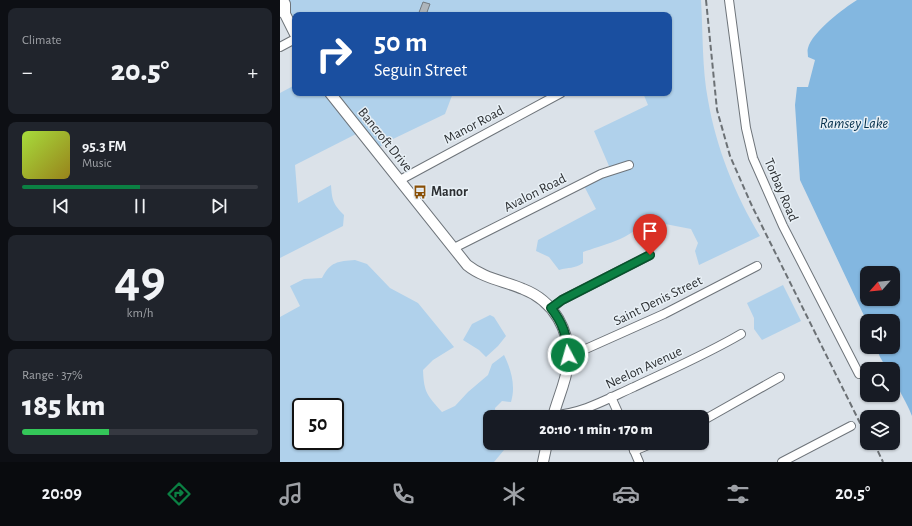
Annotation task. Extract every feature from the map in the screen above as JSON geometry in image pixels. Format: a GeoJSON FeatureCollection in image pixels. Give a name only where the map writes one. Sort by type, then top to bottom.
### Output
{"type":"FeatureCollection","features":[{"type":"Feature","properties":{"kind":"main road"},"geometry":{"type":"LineString","coordinates":[[283,0],[285,4],[282,12],[292,29]]}},
{"type":"Feature","properties":{"kind":"main road","name":"Bancroft Drive"},"geometry":{"type":"LineString","coordinates":[[332,96],[473,270],[529,291],[551,308],[558,316],[565,333],[568,355],[565,377],[555,410]]}},
{"type":"Feature","properties":{"kind":"main road"},"geometry":{"type":"LineString","coordinates":[[543,462],[546,450]]}},
{"type":"Feature","properties":{"kind":"street","name":"Torbay Road"},"geometry":{"type":"LineString","coordinates":[[728,0],[746,128],[755,162],[782,226],[859,374]]}},
{"type":"Feature","properties":{"kind":"street"},"geometry":{"type":"LineString","coordinates":[[280,47],[292,41]]}},
{"type":"Feature","properties":{"kind":"street","name":"Manor Road"},"geometry":{"type":"LineString","coordinates":[[400,180],[555,96]]}},
{"type":"Feature","properties":{"kind":"street","name":"Avalon Road"},"geometry":{"type":"LineString","coordinates":[[454,248],[601,174],[629,165]]}},
{"type":"Feature","properties":{"kind":"street"},"geometry":{"type":"LineString","coordinates":[[551,308],[562,300],[650,255]]}},
{"type":"Feature","properties":{"kind":"street","name":"Saint Denis Street"},"geometry":{"type":"LineString","coordinates":[[568,355],[664,314],[757,266]]}},
{"type":"Feature","properties":{"kind":"street","name":"Neelon Avenue"},"geometry":{"type":"LineString","coordinates":[[580,410],[698,357],[741,334]]}},
{"type":"Feature","properties":{"kind":"street"},"geometry":{"type":"LineString","coordinates":[[709,417],[780,377]]}},
{"type":"Feature","properties":{"kind":"street"},"geometry":{"type":"LineString","coordinates":[[611,397],[617,410]]}},
{"type":"Feature","properties":{"kind":"street"},"geometry":{"type":"LineString","coordinates":[[782,462],[851,426]]}},
{"type":"Feature","properties":{"kind":"street"},"geometry":{"type":"LineString","coordinates":[[633,450],[639,462]]}},
{"type":"Feature","properties":{"kind":"shaded area"},"geometry":{"type":"Polygon","coordinates":[[[283,0],[701,0],[705,76],[708,100],[716,135],[721,153],[742,204],[760,236],[699,265],[695,251],[698,243],[691,229],[660,223],[642,222],[632,233],[607,244],[583,252],[583,263],[574,267],[559,270],[549,257],[536,251],[538,240],[596,209],[583,184],[612,173],[594,131],[648,105],[644,96],[672,96],[672,12],[292,12],[292,26],[283,0]]]}},
{"type":"Feature","properties":{"kind":"shaded area"},"geometry":{"type":"Polygon","coordinates":[[[292,87],[292,96],[452,96],[445,114],[393,139],[374,150],[360,132],[295,165],[298,203],[331,185],[334,202],[337,208],[344,215],[343,226],[280,258],[280,93],[292,87]]]}},
{"type":"Feature","properties":{"kind":"shaded area"},"geometry":{"type":"Polygon","coordinates":[[[355,260],[367,264],[390,288],[418,303],[454,347],[433,360],[423,370],[425,389],[433,402],[442,412],[455,406],[468,392],[488,375],[492,364],[504,355],[509,366],[513,384],[511,402],[502,401],[495,408],[495,410],[483,410],[483,450],[504,450],[494,462],[280,462],[280,317],[300,306],[290,286],[304,279],[322,278],[331,266],[339,262],[355,260]]]}},
{"type":"Feature","properties":{"kind":"shaded area"},"geometry":{"type":"Polygon","coordinates":[[[783,285],[801,321],[762,340],[754,329],[754,318],[747,303],[783,285]]]}},
{"type":"Feature","properties":{"kind":"shaded area"},"geometry":{"type":"Polygon","coordinates":[[[490,315],[494,317],[506,336],[486,357],[479,350],[463,340],[472,324],[490,315]]]}},
{"type":"Feature","properties":{"kind":"water","name":"Ramsey Lake"},"geometry":{"type":"Polygon","coordinates":[[[857,0],[912,0],[912,416],[900,391],[900,362],[883,362],[879,354],[900,354],[900,314],[863,314],[800,180],[795,105],[797,87],[808,87],[815,60],[808,57],[808,48],[816,35],[837,14],[857,0]]]}},
{"type":"Feature","properties":{"kind":"building"},"geometry":{"type":"Polygon","coordinates":[[[423,2],[430,4],[427,12],[419,12],[423,2]]]}},
{"type":"Feature","properties":{"kind":"railway"},"geometry":{"type":"LineString","coordinates":[[706,0],[717,110],[730,156],[752,206],[860,423]]}},
{"type":"Feature","properties":{"kind":"railway"},"geometry":{"type":"LineString","coordinates":[[877,450],[883,462]]}},
{"type":"Feature","properties":{"kind":"place","name":"Manor"},"geometry":{"type":"Point","coordinates":[420,192]}},
{"type":"Feature","properties":{"kind":"route"},"geometry":{"type":"LineString","coordinates":[[568,355],[565,333],[558,316],[551,308],[562,300],[650,255]]}}]}
